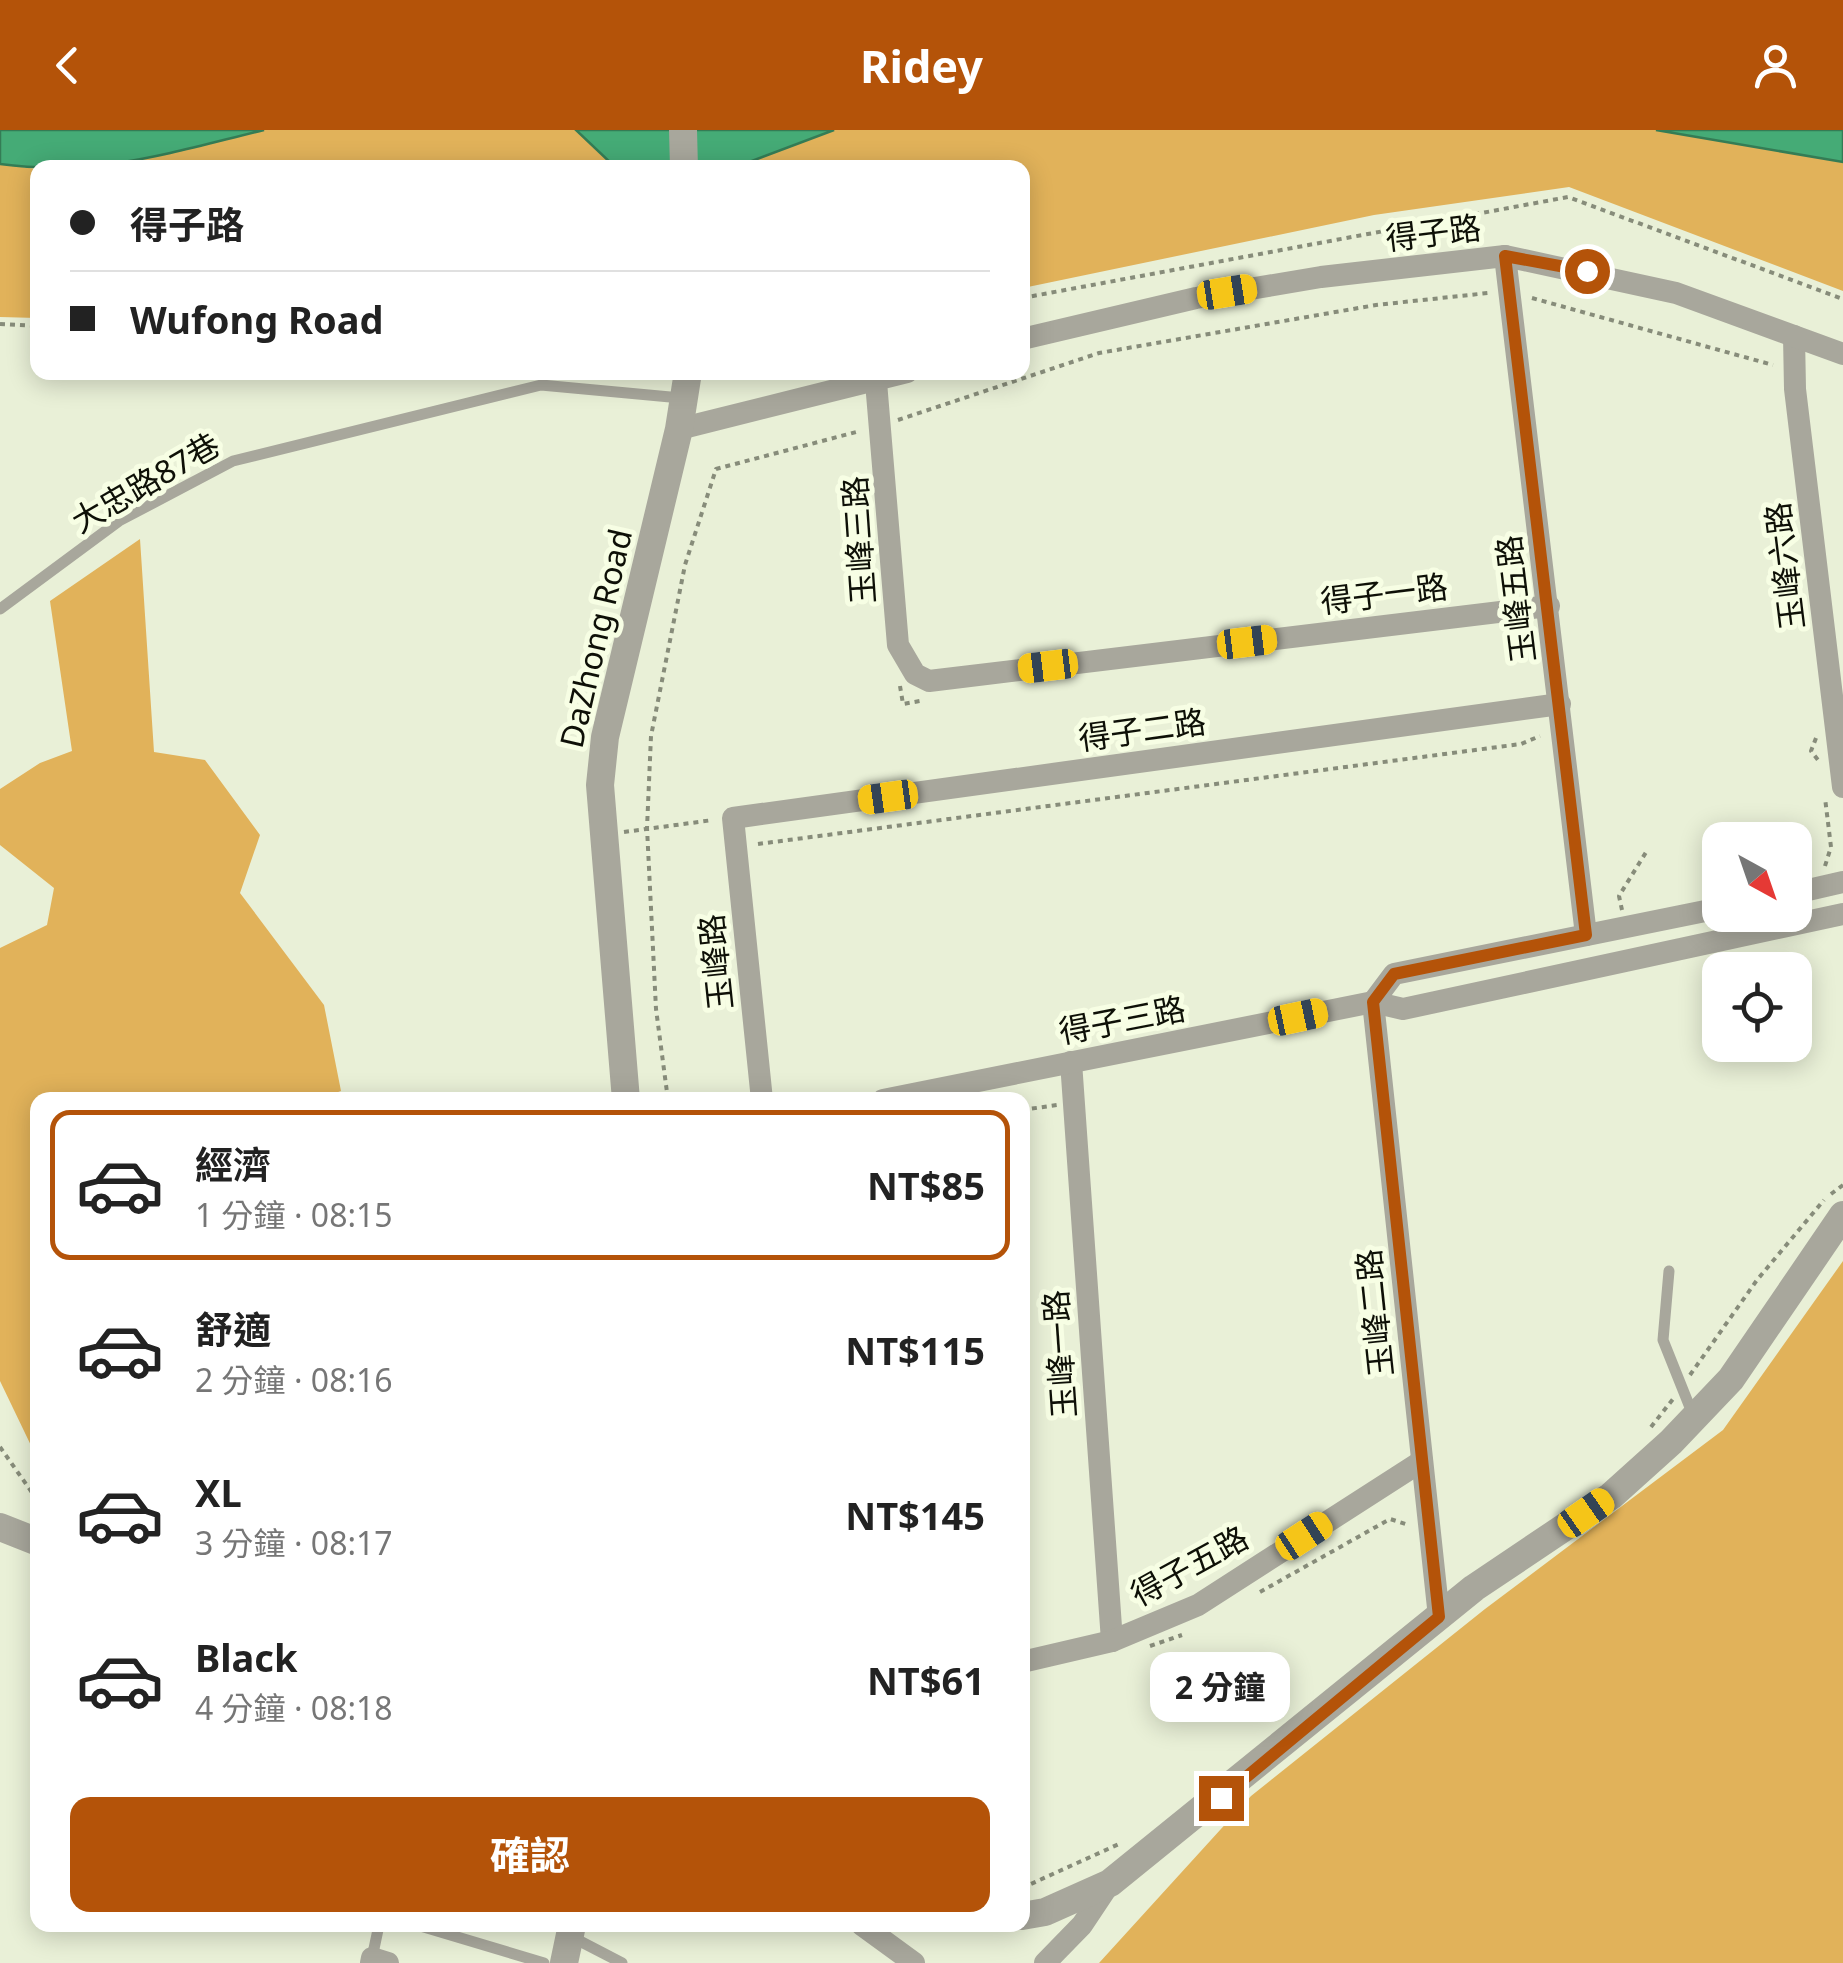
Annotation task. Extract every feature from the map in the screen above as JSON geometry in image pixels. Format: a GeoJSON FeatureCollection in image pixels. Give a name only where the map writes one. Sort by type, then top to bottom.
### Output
{"type":"FeatureCollection","features":[{"type":"Feature","properties":{"kind":"street"},"geometry":{"type":"LineString","coordinates":[[682,130],[684,160]]}},
{"type":"Feature","properties":{"kind":"street","name":"玉峰五路"},"geometry":{"type":"LineString","coordinates":[[1505,256],[1549,606],[1552,706],[1586,935]]}},
{"type":"Feature","properties":{"kind":"street","name":"得子路"},"geometry":{"type":"LineString","coordinates":[[1030,337],[1196,298],[1321,277],[1505,256],[1676,293],[1843,354]]}},
{"type":"Feature","properties":{"kind":"street","name":"玉峰六路"},"geometry":{"type":"LineString","coordinates":[[1794,336],[1796,389],[1843,788]]}},
{"type":"Feature","properties":{"kind":"street"},"geometry":{"type":"LineString","coordinates":[[679,429],[882,380]]}},
{"type":"Feature","properties":{"kind":"street","name":"玉峰三路"},"geometry":{"type":"LineString","coordinates":[[876,382],[898,645],[915,674],[930,681]]}},
{"type":"Feature","properties":{"kind":"street","name":"DaZhong Road"},"geometry":{"type":"LineString","coordinates":[[625,1092],[600,785],[604,737],[687,385]]}},
{"type":"Feature","properties":{"kind":"street","name":"得子一路"},"geometry":{"type":"LineString","coordinates":[[930,681],[1549,606]]}},
{"type":"Feature","properties":{"kind":"street","name":"得子二路"},"geometry":{"type":"LineString","coordinates":[[734,827],[1552,706]]}},
{"type":"Feature","properties":{"kind":"street","name":"玉峰路"},"geometry":{"type":"LineString","coordinates":[[734,827],[761,1092]]}},
{"type":"Feature","properties":{"kind":"street"},"geometry":{"type":"LineString","coordinates":[[1812,889],[1843,882]]}},
{"type":"Feature","properties":{"kind":"street"},"geometry":{"type":"LineString","coordinates":[[1702,912],[1394,974],[1373,1002],[1404,1009],[1843,914]]}},
{"type":"Feature","properties":{"kind":"street","name":"得子三路"},"geometry":{"type":"LineString","coordinates":[[923,1092],[1373,1002]]}},
{"type":"Feature","properties":{"kind":"street","name":"玉峰二路"},"geometry":{"type":"LineString","coordinates":[[1373,1002],[1439,1617]]}},
{"type":"Feature","properties":{"kind":"street","name":"玉峰一路"},"geometry":{"type":"LineString","coordinates":[[1071,1062],[1112,1641]]}},
{"type":"Feature","properties":{"kind":"street"},"geometry":{"type":"LineString","coordinates":[[1030,1915],[1110,1884],[1439,1617],[1612,1496],[1731,1379],[1843,1215]]}},
{"type":"Feature","properties":{"kind":"street","name":"得子五路"},"geometry":{"type":"LineString","coordinates":[[1030,1660],[1112,1641],[1198,1605],[1422,1461]]}},
{"type":"Feature","properties":{"kind":"street"},"geometry":{"type":"LineString","coordinates":[[0,1526],[30,1539]]}},
{"type":"Feature","properties":{"kind":"street"},"geometry":{"type":"LineString","coordinates":[[1046,1963],[1082,1925],[1110,1884]]}},
{"type":"Feature","properties":{"kind":"street"},"geometry":{"type":"LineString","coordinates":[[872,1932],[914,1963]]}},
{"type":"Feature","properties":{"kind":"lane","name":"大忠路87巷"},"geometry":{"type":"LineString","coordinates":[[0,609],[119,521],[233,460],[541,385],[687,385]]}},
{"type":"Feature","properties":{"kind":"lane"},"geometry":{"type":"LineString","coordinates":[[1669,1271],[1663,1340],[1694,1418]]}},
{"type":"Feature","properties":{"kind":"lane"},"geometry":{"type":"LineString","coordinates":[[377,1961],[379,1932]]}},
{"type":"Feature","properties":{"kind":"lane"},"geometry":{"type":"LineString","coordinates":[[441,1932],[544,1963]]}},
{"type":"Feature","properties":{"kind":"lane"},"geometry":{"type":"LineString","coordinates":[[569,1941],[622,1963]]}},
{"type":"Feature","properties":{"kind":"path"},"geometry":{"type":"LineString","coordinates":[[1030,376],[1099,353],[1376,304],[1508,292],[1781,369]]}},
{"type":"Feature","properties":{"kind":"path"},"geometry":{"type":"LineString","coordinates":[[0,324],[30,326]]}},
{"type":"Feature","properties":{"kind":"path"},"geometry":{"type":"LineString","coordinates":[[667,1092],[656,1009],[647,828],[651,736],[685,566],[716,469],[882,425],[1018,380]]}},
{"type":"Feature","properties":{"kind":"path"},"geometry":{"type":"LineString","coordinates":[[604,835],[647,828],[734,827],[745,846],[1521,744],[1541,736],[1552,706]]}},
{"type":"Feature","properties":{"kind":"path"},"geometry":{"type":"LineString","coordinates":[[1624,919],[1619,896],[1648,849]]}},
{"type":"Feature","properties":{"kind":"path"},"geometry":{"type":"LineString","coordinates":[[1030,1109],[1074,1102]]}},
{"type":"Feature","properties":{"kind":"path"},"geometry":{"type":"LineString","coordinates":[[1646,1434],[1757,1280],[1816,1206],[1843,1184]]}},
{"type":"Feature","properties":{"kind":"path"},"geometry":{"type":"LineString","coordinates":[[0,1447],[30,1490]]}},
{"type":"Feature","properties":{"kind":"path"},"geometry":{"type":"LineString","coordinates":[[1253,1596],[1390,1519],[1403,1526],[1428,1522]]}},
{"type":"Feature","properties":{"kind":"path"},"geometry":{"type":"LineString","coordinates":[[1140,1630],[1153,1648],[1184,1634]]}},
{"type":"Feature","properties":{"kind":"path"},"geometry":{"type":"LineString","coordinates":[[1030,1884],[1122,1843]]}},
{"type":"Feature","properties":{"kind":"shaded area"},"geometry":{"type":"Polygon","coordinates":[[[0,130],[264,130],[133,160],[30,160],[30,167],[0,164],[0,130]]]}},
{"type":"Feature","properties":{"kind":"shaded area"},"geometry":{"type":"Polygon","coordinates":[[[262,130],[576,130],[608,160],[137,160],[262,130]]]}},
{"type":"Feature","properties":{"kind":"shaded area"},"geometry":{"type":"Polygon","coordinates":[[[576,130],[834,130],[755,160],[608,160],[576,130]]]}},
{"type":"Feature","properties":{"kind":"shaded area"},"geometry":{"type":"Polygon","coordinates":[[[834,130],[1656,130],[1843,162],[1843,291],[1569,187],[1374,215],[1030,287],[1030,160],[753,160],[834,130]]]}},
{"type":"Feature","properties":{"kind":"shaded area"},"geometry":{"type":"Polygon","coordinates":[[[1656,130],[1843,130],[1843,162],[1656,130]]]}},
{"type":"Feature","properties":{"kind":"shaded area"},"geometry":{"type":"Polygon","coordinates":[[[0,164],[30,168],[30,318],[0,317],[0,164]]]}},
{"type":"Feature","properties":{"kind":"shaded area"},"geometry":{"type":"Polygon","coordinates":[[[140,539],[154,752],[205,760],[260,835],[240,893],[324,1005],[341,1091],[30,1092],[30,1443],[0,1381],[0,948],[47,925],[54,888],[0,845],[0,789],[40,763],[72,751],[50,601],[140,539]]]}},
{"type":"Feature","properties":{"kind":"shaded area"},"geometry":{"type":"Polygon","coordinates":[[[1843,1261],[1843,1963],[1099,1963],[1251,1796],[1485,1609],[1723,1430],[1843,1261]]]}},
{"type":"Feature","properties":{"kind":"route"},"geometry":{"type":"LineString","coordinates":[[1221,1798],[1439,1617],[1373,1002],[1394,974],[1586,935],[1505,256],[1587,271]]}}]}
